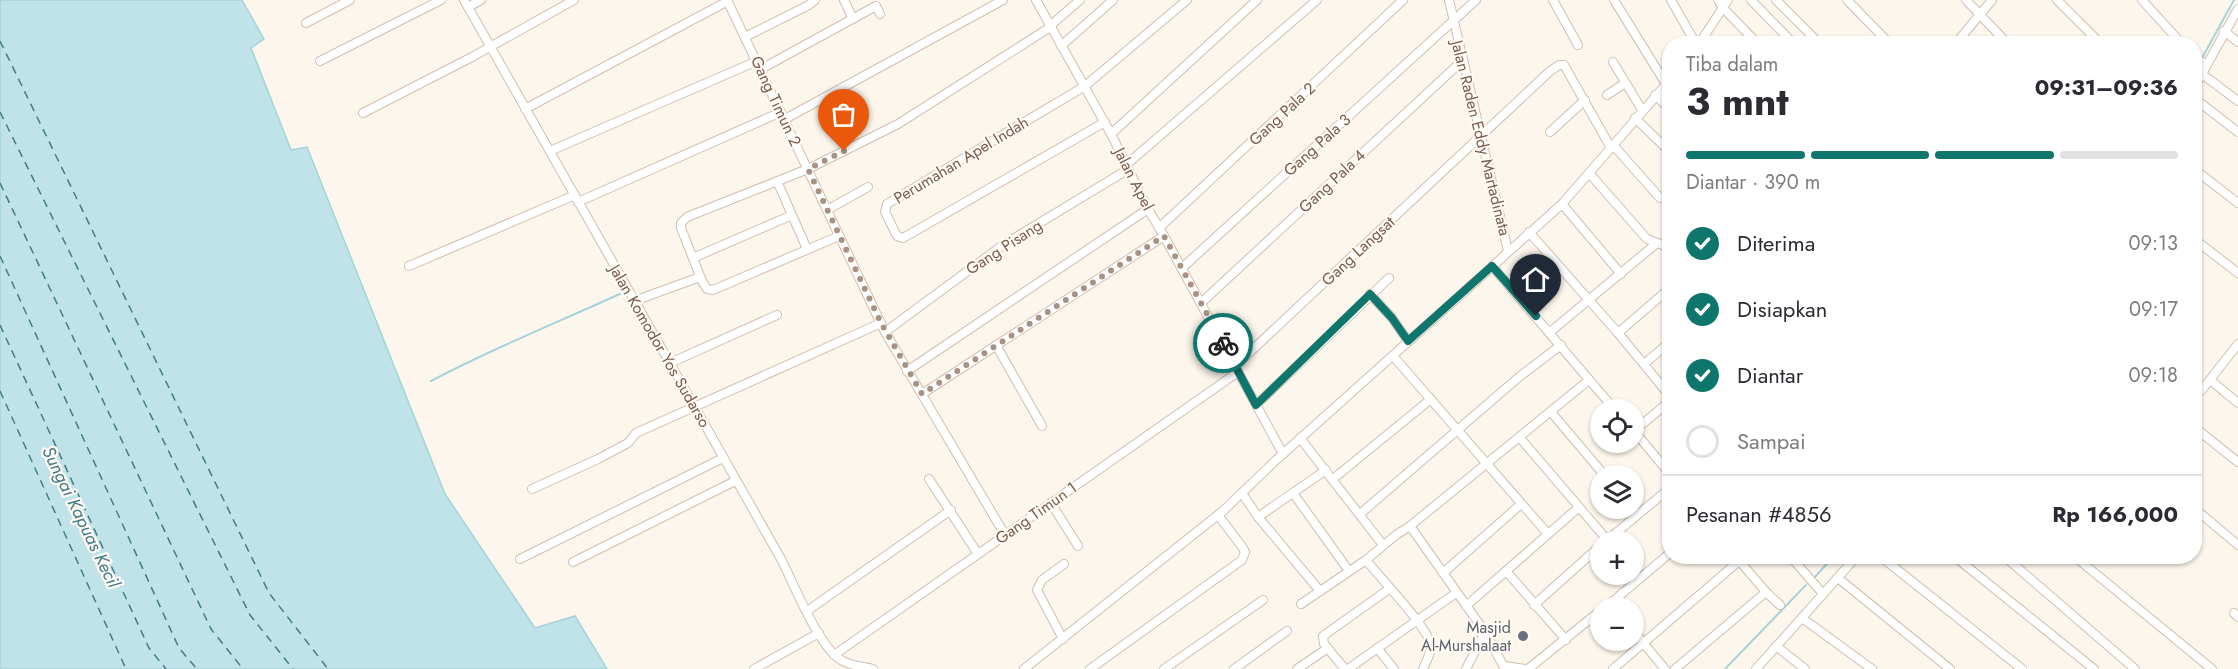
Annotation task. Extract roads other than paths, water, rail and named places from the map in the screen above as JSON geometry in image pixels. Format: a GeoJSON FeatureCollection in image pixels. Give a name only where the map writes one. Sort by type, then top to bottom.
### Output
{"type":"FeatureCollection","features":[{"type":"Feature","properties":{"kind":"street"},"geometry":{"type":"LineString","coordinates":[[306,23],[350,0]]}},
{"type":"Feature","properties":{"kind":"street"},"geometry":{"type":"LineString","coordinates":[[320,61],[441,0]]}},
{"type":"Feature","properties":{"kind":"street"},"geometry":{"type":"LineString","coordinates":[[466,3],[481,0]]}},
{"type":"Feature","properties":{"kind":"street"},"geometry":{"type":"LineString","coordinates":[[363,113],[574,0]]}},
{"type":"Feature","properties":{"kind":"street"},"geometry":{"type":"LineString","coordinates":[[746,37],[815,0]]}},
{"type":"Feature","properties":{"kind":"street"},"geometry":{"type":"LineString","coordinates":[[844,0],[853,19]]}},
{"type":"Feature","properties":{"kind":"street"},"geometry":{"type":"LineString","coordinates":[[409,266],[783,115],[1003,0]]}},
{"type":"Feature","properties":{"kind":"street","name":"Jalan Apel"},"geometry":{"type":"LineString","coordinates":[[1036,0],[1105,122],[1148,209],[1283,454]]}},
{"type":"Feature","properties":{"kind":"street"},"geometry":{"type":"LineString","coordinates":[[839,236],[713,290],[707,289],[700,277],[681,223],[687,217],[808,169],[897,124],[1052,26],[1080,0]]}},
{"type":"Feature","properties":{"kind":"street"},"geometry":{"type":"LineString","coordinates":[[1061,46],[1113,0]]}},
{"type":"Feature","properties":{"kind":"street"},"geometry":{"type":"LineString","coordinates":[[1085,86],[1187,0]]}},
{"type":"Feature","properties":{"kind":"street"},"geometry":{"type":"LineString","coordinates":[[1111,134],[1257,0]]}},
{"type":"Feature","properties":{"kind":"street","name":"Gang Pisang"},"geometry":{"type":"LineString","coordinates":[[885,332],[1003,245],[1126,167],[1317,0]]}},
{"type":"Feature","properties":{"kind":"street","name":"Gang Pala 2"},"geometry":{"type":"LineString","coordinates":[[1162,232],[1403,0]]}},
{"type":"Feature","properties":{"kind":"street","name":"Jalan Raden Eddy Martadinata"},"geometry":{"type":"LineString","coordinates":[[1024,669],[1218,515],[1508,251],[1449,0]]}},
{"type":"Feature","properties":{"kind":"street","name":"Gang Pala 3"},"geometry":{"type":"LineString","coordinates":[[1182,268],[1476,0]]}},
{"type":"Feature","properties":{"kind":"street"},"geometry":{"type":"LineString","coordinates":[[1553,0],[1578,45]]}},
{"type":"Feature","properties":{"kind":"street"},"geometry":{"type":"LineString","coordinates":[[1614,0],[1662,73]]}},
{"type":"Feature","properties":{"kind":"street"},"geometry":{"type":"LineString","coordinates":[[1671,0],[1694,36]]}},
{"type":"Feature","properties":{"kind":"street"},"geometry":{"type":"LineString","coordinates":[[1751,0],[1786,36]]}},
{"type":"Feature","properties":{"kind":"street"},"geometry":{"type":"LineString","coordinates":[[1776,0],[1812,36]]}},
{"type":"Feature","properties":{"kind":"street"},"geometry":{"type":"LineString","coordinates":[[1847,0],[1882,36]]}},
{"type":"Feature","properties":{"kind":"street"},"geometry":{"type":"LineString","coordinates":[[1966,0],[2000,36]]}},
{"type":"Feature","properties":{"kind":"street"},"geometry":{"type":"LineString","coordinates":[[1962,36],[1992,0]]}},
{"type":"Feature","properties":{"kind":"street"},"geometry":{"type":"LineString","coordinates":[[2057,0],[2093,36]]}},
{"type":"Feature","properties":{"kind":"street"},"geometry":{"type":"LineString","coordinates":[[2142,0],[2175,36]]}},
{"type":"Feature","properties":{"kind":"street"},"geometry":{"type":"LineString","coordinates":[[525,109],[728,1]]}},
{"type":"Feature","properties":{"kind":"street","name":"Gang Timun 2"},"geometry":{"type":"LineString","coordinates":[[728,1],[885,332],[1005,535]]}},
{"type":"Feature","properties":{"kind":"street","name":"Jalan Komodor Yos Sudarso"},"geometry":{"type":"LineString","coordinates":[[466,3],[781,559],[819,633],[834,655]]}},
{"type":"Feature","properties":{"kind":"street"},"geometry":{"type":"LineString","coordinates":[[1703,36],[1723,3],[1751,36]]}},
{"type":"Feature","properties":{"kind":"street"},"geometry":{"type":"LineString","coordinates":[[550,151],[759,65],[876,6],[880,14]]}},
{"type":"Feature","properties":{"kind":"street"},"geometry":{"type":"LineString","coordinates":[[2202,58],[2238,10]]}},
{"type":"Feature","properties":{"kind":"street"},"geometry":{"type":"LineString","coordinates":[[2224,31],[2238,42]]}},
{"type":"Feature","properties":{"kind":"street","name":"Gang Pala 4"},"geometry":{"type":"LineString","coordinates":[[1201,303],[1462,61]]}},
{"type":"Feature","properties":{"kind":"street"},"geometry":{"type":"LineString","coordinates":[[1613,62],[1642,110]]}},
{"type":"Feature","properties":{"kind":"street","name":"Gang Langsat"},"geometry":{"type":"LineString","coordinates":[[1237,369],[1480,135],[1549,72],[1559,65],[1564,65],[1585,100]]}},
{"type":"Feature","properties":{"kind":"street"},"geometry":{"type":"LineString","coordinates":[[2202,74],[2238,101]]}},
{"type":"Feature","properties":{"kind":"street"},"geometry":{"type":"LineString","coordinates":[[1607,95],[1625,83]]}},
{"type":"Feature","properties":{"kind":"street","name":"Perumahan Apel Indah"},"geometry":{"type":"LineString","coordinates":[[1085,86],[887,204],[885,212],[897,236],[905,237],[1105,122]]}},
{"type":"Feature","properties":{"kind":"street"},"geometry":{"type":"LineString","coordinates":[[1508,251],[1562,204],[1662,88]]}},
{"type":"Feature","properties":{"kind":"street"},"geometry":{"type":"LineString","coordinates":[[1655,95],[1662,102]]}},
{"type":"Feature","properties":{"kind":"street"},"geometry":{"type":"LineString","coordinates":[[1550,132],[1585,100],[1612,146],[1660,198]]}},
{"type":"Feature","properties":{"kind":"street"},"geometry":{"type":"LineString","coordinates":[[2202,104],[2238,132]]}},
{"type":"Feature","properties":{"kind":"street"},"geometry":{"type":"LineString","coordinates":[[1635,118],[1662,144]]}},
{"type":"Feature","properties":{"kind":"street"},"geometry":{"type":"LineString","coordinates":[[1589,173],[1647,239],[1662,245]]}},
{"type":"Feature","properties":{"kind":"street"},"geometry":{"type":"LineString","coordinates":[[2202,175],[2238,203]]}},
{"type":"Feature","properties":{"kind":"street"},"geometry":{"type":"LineString","coordinates":[[777,181],[807,249]]}},
{"type":"Feature","properties":{"kind":"street"},"geometry":{"type":"LineString","coordinates":[[827,210],[868,187]]}},
{"type":"Feature","properties":{"kind":"street"},"geometry":{"type":"LineString","coordinates":[[1562,204],[1621,274]]}},
{"type":"Feature","properties":{"kind":"street"},"geometry":{"type":"LineString","coordinates":[[907,371],[1148,209]]}},
{"type":"Feature","properties":{"kind":"street"},"geometry":{"type":"LineString","coordinates":[[693,258],[792,215]]}},
{"type":"Feature","properties":{"kind":"street"},"geometry":{"type":"LineString","coordinates":[[922,394],[1162,232]]}},
{"type":"Feature","properties":{"kind":"street"},"geometry":{"type":"LineString","coordinates":[[1530,232],[1662,386]]}},
{"type":"Feature","properties":{"kind":"street"},"geometry":{"type":"LineString","coordinates":[[1550,332],[1657,243]]}},
{"type":"Feature","properties":{"kind":"street"},"geometry":{"type":"LineString","coordinates":[[2202,245],[2238,273]]}},
{"type":"Feature","properties":{"kind":"street"},"geometry":{"type":"LineString","coordinates":[[1492,266],[1605,399]]}},
{"type":"Feature","properties":{"kind":"street"},"geometry":{"type":"LineString","coordinates":[[634,301],[700,277]]}},
{"type":"Feature","properties":{"kind":"street"},"geometry":{"type":"LineString","coordinates":[[1256,405],[1389,278]]}},
{"type":"Feature","properties":{"kind":"street"},"geometry":{"type":"LineString","coordinates":[[1370,294],[1392,318],[1408,341]]}},
{"type":"Feature","properties":{"kind":"street"},"geometry":{"type":"LineString","coordinates":[[1618,333],[1662,295]]}},
{"type":"Feature","properties":{"kind":"street"},"geometry":{"type":"LineString","coordinates":[[670,363],[777,315]]}},
{"type":"Feature","properties":{"kind":"street"},"geometry":{"type":"LineString","coordinates":[[532,489],[598,459],[628,442],[636,433],[881,323]]}},
{"type":"Feature","properties":{"kind":"street"},"geometry":{"type":"LineString","coordinates":[[2202,390],[2238,344]]}},
{"type":"Feature","properties":{"kind":"street"},"geometry":{"type":"LineString","coordinates":[[996,345],[1042,426]]}},
{"type":"Feature","properties":{"kind":"street"},"geometry":{"type":"LineString","coordinates":[[1360,514],[1520,377],[1561,345]]}},
{"type":"Feature","properties":{"kind":"street"},"geometry":{"type":"LineString","coordinates":[[1644,364],[1662,349]]}},
{"type":"Feature","properties":{"kind":"street"},"geometry":{"type":"LineString","coordinates":[[1393,356],[1548,534]]}},
{"type":"Feature","properties":{"kind":"street","name":"Gang Timun 1"},"geometry":{"type":"LineString","coordinates":[[834,655],[1237,369]]}},
{"type":"Feature","properties":{"kind":"street"},"geometry":{"type":"LineString","coordinates":[[1301,604],[1366,560],[1410,526],[1589,380]]}},
{"type":"Feature","properties":{"kind":"street"},"geometry":{"type":"LineString","coordinates":[[2210,380],[2238,404]]}},
{"type":"Feature","properties":{"kind":"street"},"geometry":{"type":"LineString","coordinates":[[1333,479],[1431,399]]}},
{"type":"Feature","properties":{"kind":"street"},"geometry":{"type":"LineString","coordinates":[[1644,423],[1662,408]]}},
{"type":"Feature","properties":{"kind":"street"},"geometry":{"type":"LineString","coordinates":[[1551,412],[1596,465]]}},
{"type":"Feature","properties":{"kind":"street"},"geometry":{"type":"LineString","coordinates":[[2202,433],[2238,462]]}},
{"type":"Feature","properties":{"kind":"street"},"geometry":{"type":"LineString","coordinates":[[1300,438],[1383,545]]}},
{"type":"Feature","properties":{"kind":"street"},"geometry":{"type":"LineString","coordinates":[[1520,438],[1597,531]]}},
{"type":"Feature","properties":{"kind":"street"},"geometry":{"type":"LineString","coordinates":[[1644,443],[1662,464]]}},
{"type":"Feature","properties":{"kind":"street"},"geometry":{"type":"LineString","coordinates":[[520,559],[723,458]]}},
{"type":"Feature","properties":{"kind":"street"},"geometry":{"type":"LineString","coordinates":[[1258,517],[1326,470]]}},
{"type":"Feature","properties":{"kind":"street"},"geometry":{"type":"LineString","coordinates":[[929,479],[978,554]]}},
{"type":"Feature","properties":{"kind":"street"},"geometry":{"type":"LineString","coordinates":[[573,562],[735,481]]}},
{"type":"Feature","properties":{"kind":"street"},"geometry":{"type":"LineString","coordinates":[[1242,493],[1258,517],[1320,591]]}},
{"type":"Feature","properties":{"kind":"street"},"geometry":{"type":"LineString","coordinates":[[1293,493],[1349,572]]}},
{"type":"Feature","properties":{"kind":"street"},"geometry":{"type":"LineString","coordinates":[[1644,506],[1662,494]]}},
{"type":"Feature","properties":{"kind":"street"},"geometry":{"type":"LineString","coordinates":[[1051,503],[1078,546]]}},
{"type":"Feature","properties":{"kind":"street"},"geometry":{"type":"LineString","coordinates":[[1443,573],[1521,504]]}},
{"type":"Feature","properties":{"kind":"street"},"geometry":{"type":"LineString","coordinates":[[1466,606],[1578,508]]}},
{"type":"Feature","properties":{"kind":"street"},"geometry":{"type":"LineString","coordinates":[[807,611],[951,510]]}},
{"type":"Feature","properties":{"kind":"street"},"geometry":{"type":"LineString","coordinates":[[1090,669],[1242,560],[1245,552],[1243,548],[1218,515]]}},
{"type":"Feature","properties":{"kind":"street"},"geometry":{"type":"LineString","coordinates":[[2202,515],[2238,545]]}},
{"type":"Feature","properties":{"kind":"street"},"geometry":{"type":"LineString","coordinates":[[1617,531],[1629,519]]}},
{"type":"Feature","properties":{"kind":"street"},"geometry":{"type":"LineString","coordinates":[[1410,526],[1485,632],[1505,668],[1526,669],[1590,620]]}},
{"type":"Feature","properties":{"kind":"street"},"geometry":{"type":"LineString","coordinates":[[1534,605],[1590,556]]}},
{"type":"Feature","properties":{"kind":"street"},"geometry":{"type":"LineString","coordinates":[[1644,569],[1662,558]]}},
{"type":"Feature","properties":{"kind":"street"},"geometry":{"type":"LineString","coordinates":[[1366,560],[1417,621],[1431,645],[1423,669]]}},
{"type":"Feature","properties":{"kind":"street"},"geometry":{"type":"LineString","coordinates":[[1063,639],[1037,591],[1042,580],[1064,564]]}},
{"type":"Feature","properties":{"kind":"street"},"geometry":{"type":"LineString","coordinates":[[1644,640],[1731,564]]}},
{"type":"Feature","properties":{"kind":"street"},"geometry":{"type":"LineString","coordinates":[[1741,564],[1780,606]]}},
{"type":"Feature","properties":{"kind":"street"},"geometry":{"type":"LineString","coordinates":[[1797,564],[1823,594]]}},
{"type":"Feature","properties":{"kind":"street"},"geometry":{"type":"LineString","coordinates":[[1756,669],[1838,578],[1848,564]]}},
{"type":"Feature","properties":{"kind":"street"},"geometry":{"type":"LineString","coordinates":[[1890,564],[2022,669]]}},
{"type":"Feature","properties":{"kind":"street"},"geometry":{"type":"LineString","coordinates":[[1964,564],[2094,669]]}},
{"type":"Feature","properties":{"kind":"street"},"geometry":{"type":"LineString","coordinates":[[2013,564],[2135,669]]}},
{"type":"Feature","properties":{"kind":"street"},"geometry":{"type":"LineString","coordinates":[[2084,564],[2212,669]]}},
{"type":"Feature","properties":{"kind":"street"},"geometry":{"type":"LineString","coordinates":[[1507,572],[1566,640]]}},
{"type":"Feature","properties":{"kind":"street"},"geometry":{"type":"LineString","coordinates":[[1838,578],[1950,669]]}},
{"type":"Feature","properties":{"kind":"street"},"geometry":{"type":"LineString","coordinates":[[1617,597],[1627,585]]}},
{"type":"Feature","properties":{"kind":"street"},"geometry":{"type":"LineString","coordinates":[[1389,589],[1326,633],[1322,640],[1346,669],[1456,593]]}},
{"type":"Feature","properties":{"kind":"street"},"geometry":{"type":"LineString","coordinates":[[1675,669],[1766,592]]}},
{"type":"Feature","properties":{"kind":"street"},"geometry":{"type":"LineString","coordinates":[[1164,669],[1263,600]]}},
{"type":"Feature","properties":{"kind":"street"},"geometry":{"type":"LineString","coordinates":[[1802,618],[1872,669]]}},
{"type":"Feature","properties":{"kind":"street"},"geometry":{"type":"LineString","coordinates":[[1234,669],[1287,631]]}},
{"type":"Feature","properties":{"kind":"street"},"geometry":{"type":"LineString","coordinates":[[1466,669],[1485,632]]}},
{"type":"Feature","properties":{"kind":"street"},"geometry":{"type":"LineString","coordinates":[[754,669],[819,633]]}},
{"type":"Feature","properties":{"kind":"street"},"geometry":{"type":"LineString","coordinates":[[1644,644],[1665,669]]}},
{"type":"Feature","properties":{"kind":"street"},"geometry":{"type":"LineString","coordinates":[[1776,646],[1804,669]]}},
{"type":"Feature","properties":{"kind":"street"},"geometry":{"type":"LineString","coordinates":[[1297,669],[1328,648]]}},
{"type":"Feature","properties":{"kind":"street"},"geometry":{"type":"LineString","coordinates":[[1377,648],[1394,669]]}},
{"type":"Feature","properties":{"kind":"street"},"geometry":{"type":"LineString","coordinates":[[1613,669],[1632,651]]}},
{"type":"Feature","properties":{"kind":"street"},"geometry":{"type":"LineString","coordinates":[[834,655],[846,663],[868,668]]}},
{"type":"Feature","properties":{"kind":"water","name":"Sungai Kapuas Kecil"},"geometry":{"type":"Polygon","coordinates":[[[0,0],[242,0],[264,39],[251,48],[291,150],[307,147],[445,494],[535,628],[575,616],[607,669],[0,669],[0,0]]]}},
{"type":"Feature","properties":{"kind":"waterway"},"geometry":{"type":"LineString","coordinates":[[2202,58],[2234,0]]}},
{"type":"Feature","properties":{"kind":"waterway"},"geometry":{"type":"LineString","coordinates":[[431,381],[502,346],[624,292]]}},
{"type":"Feature","properties":{"kind":"waterway"},"geometry":{"type":"LineString","coordinates":[[1814,578],[1827,564]]}},
{"type":"Feature","properties":{"kind":"waterway"},"geometry":{"type":"LineString","coordinates":[[1725,669],[1806,585]]}},
{"type":"Feature","properties":{"kind":"place","name":"Masjid Al-Murshalaat"},"geometry":{"type":"Point","coordinates":[1523,636]}}]}
